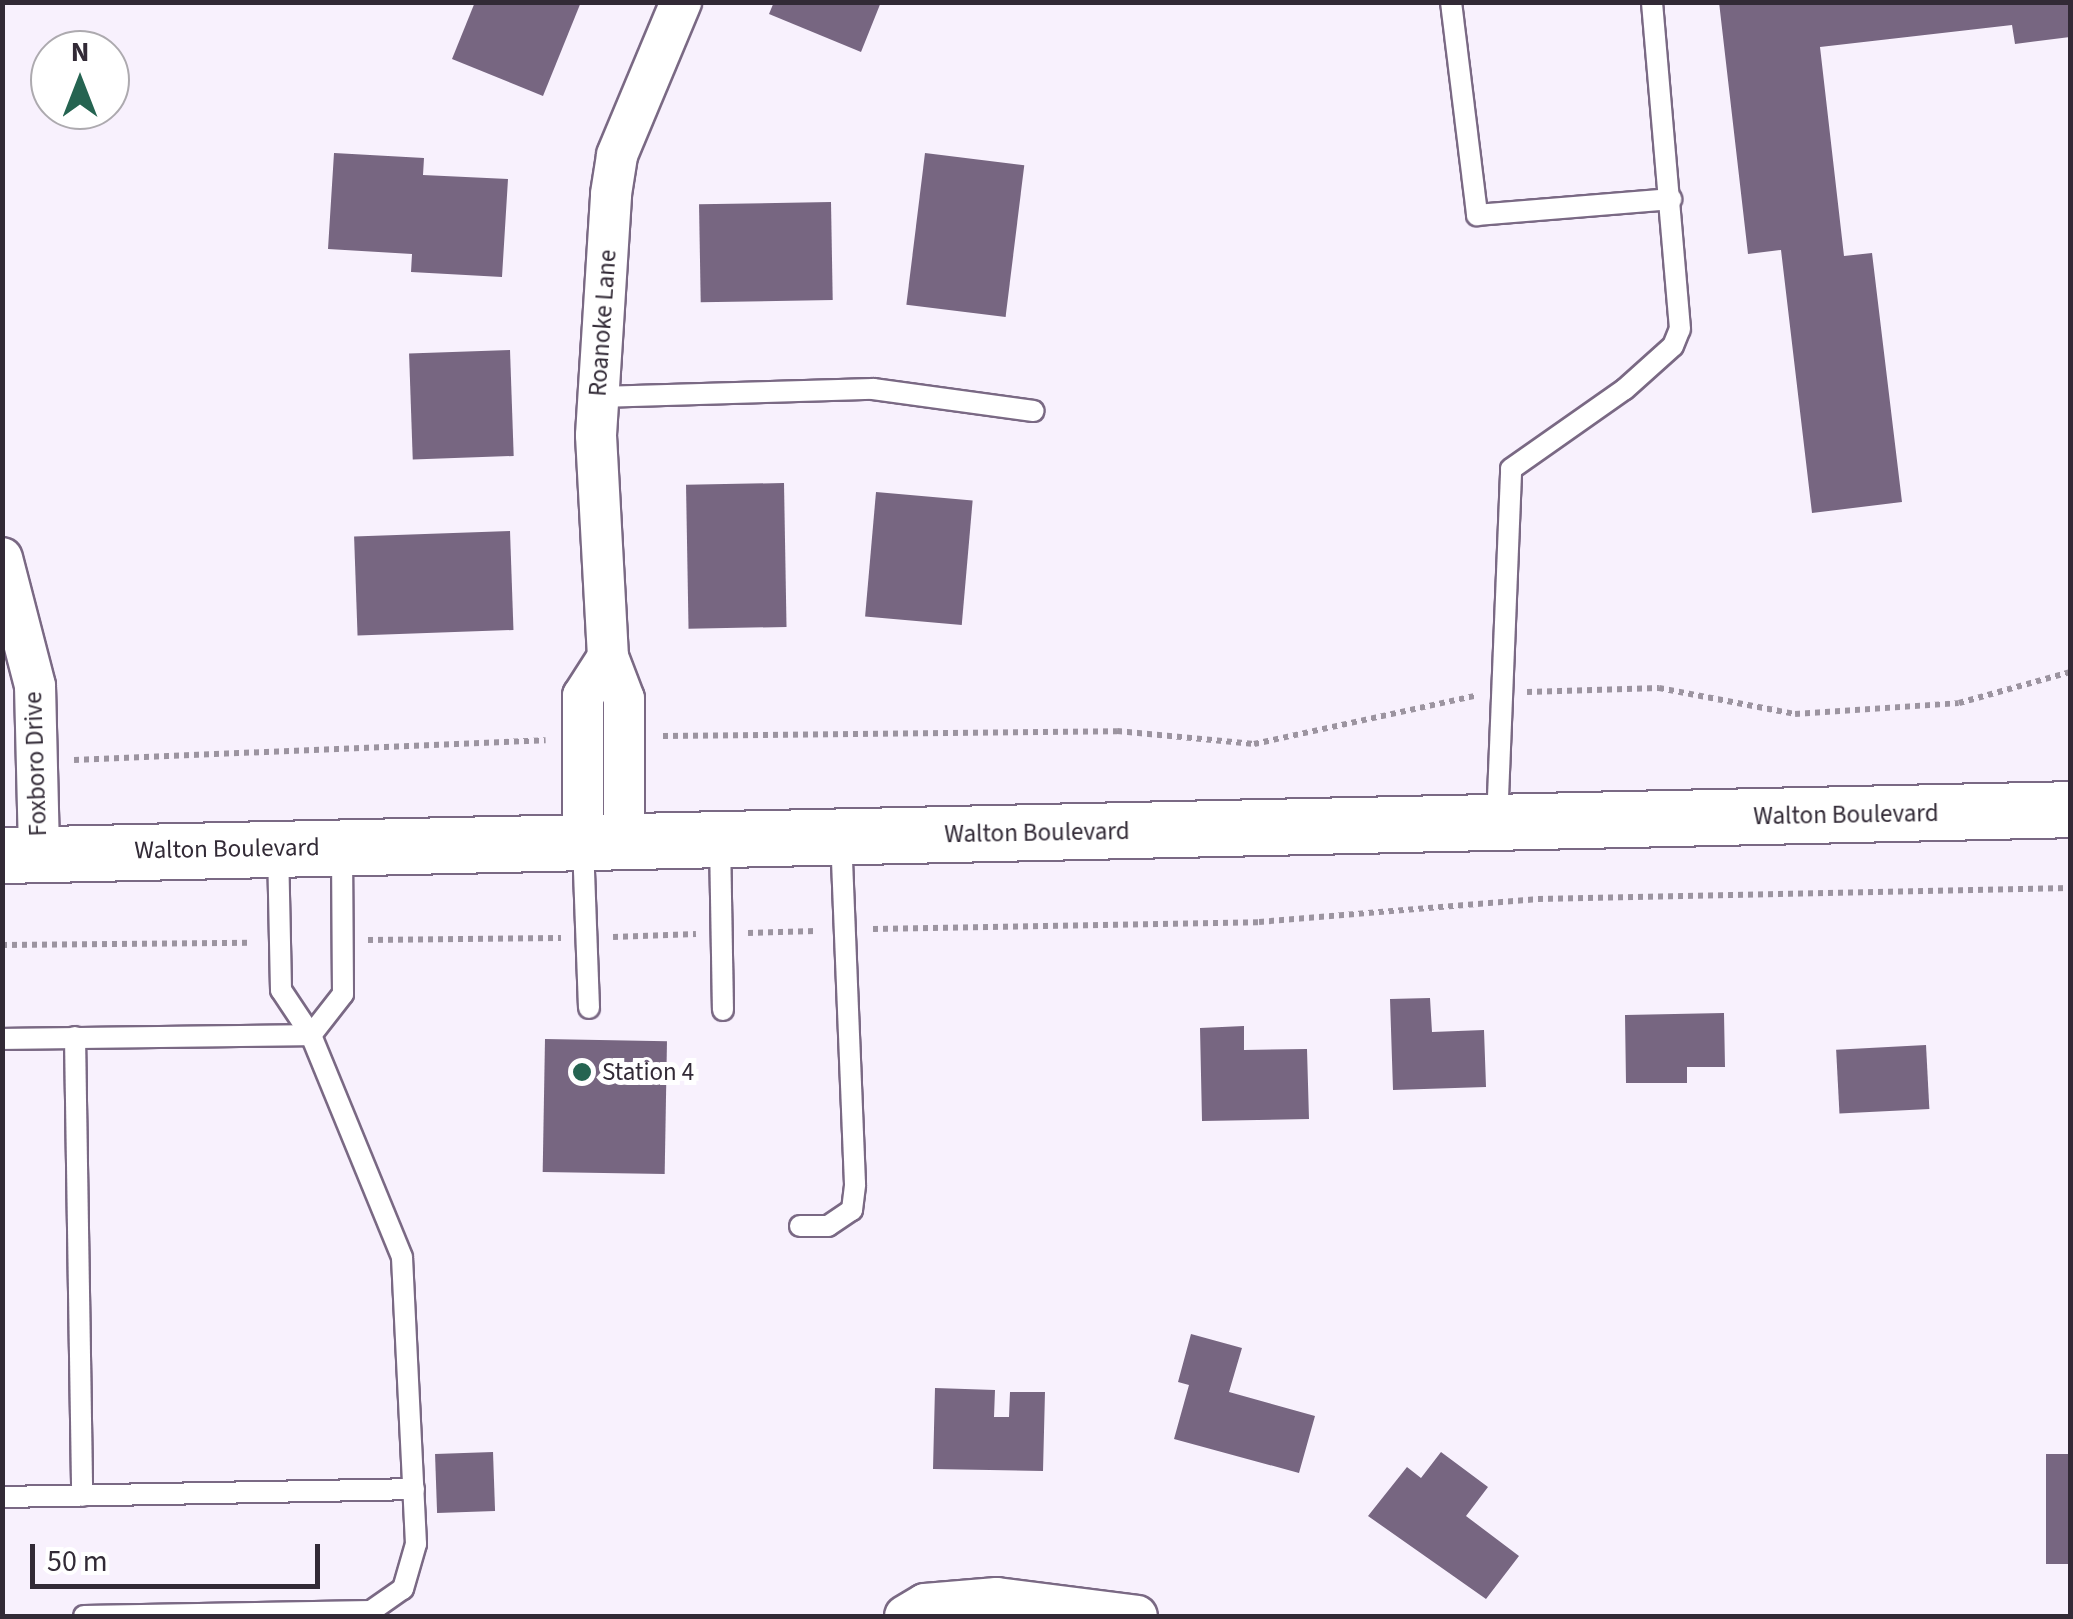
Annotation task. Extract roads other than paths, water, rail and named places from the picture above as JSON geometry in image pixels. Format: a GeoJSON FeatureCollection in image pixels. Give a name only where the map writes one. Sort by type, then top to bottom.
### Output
{"type":"FeatureCollection","features":[{"type":"Feature","properties":{"kind":"main road","name":"Walton Boulevard"},"geometry":{"type":"LineString","coordinates":[[20,854],[2070,809]]}},
{"type":"Feature","properties":{"kind":"street","name":"Roanoke Lane"},"geometry":{"type":"LineString","coordinates":[[604,841],[624,736],[624,700],[608,657],[599,397],[618,155],[681,2]]}},
{"type":"Feature","properties":{"kind":"street","name":"Foxboro Drive"},"geometry":{"type":"LineString","coordinates":[[2,558],[35,686],[36,762],[20,854]]}},
{"type":"Feature","properties":{"kind":"street"},"geometry":{"type":"LineString","coordinates":[[604,841],[583,738],[583,696],[608,657]]}},
{"type":"Feature","properties":{"kind":"street"},"geometry":{"type":"LineString","coordinates":[[905,1616],[924,1604],[996,1598],[1137,1616]]}},
{"type":"Feature","properties":{"kind":"lane"},"geometry":{"type":"LineString","coordinates":[[1451,2],[1477,215],[1671,199]]}},
{"type":"Feature","properties":{"kind":"lane"},"geometry":{"type":"LineString","coordinates":[[1497,824],[1510,469],[1673,346],[1682,312],[1652,2]]}},
{"type":"Feature","properties":{"kind":"lane"},"geometry":{"type":"LineString","coordinates":[[599,397],[873,389],[1034,411]]}},
{"type":"Feature","properties":{"kind":"lane"},"geometry":{"type":"LineString","coordinates":[[800,1226],[828,1226],[852,1210],[856,1116],[841,836]]}},
{"type":"Feature","properties":{"kind":"lane"},"geometry":{"type":"LineString","coordinates":[[720,838],[723,1010]]}},
{"type":"Feature","properties":{"kind":"lane"},"geometry":{"type":"LineString","coordinates":[[589,1008],[588,937],[604,841]]}},
{"type":"Feature","properties":{"kind":"lane"},"geometry":{"type":"LineString","coordinates":[[311,1035],[343,994],[342,847]]}},
{"type":"Feature","properties":{"kind":"lane"},"geometry":{"type":"LineString","coordinates":[[84,1616],[372,1611],[403,1590],[416,1544],[402,1256],[311,1035],[281,990],[278,848]]}},
{"type":"Feature","properties":{"kind":"lane"},"geometry":{"type":"LineString","coordinates":[[2,1038],[311,1035]]}},
{"type":"Feature","properties":{"kind":"lane"},"geometry":{"type":"LineString","coordinates":[[75,1037],[82,1496]]}},
{"type":"Feature","properties":{"kind":"lane"},"geometry":{"type":"LineString","coordinates":[[2,1497],[414,1489]]}},
{"type":"Feature","properties":{"kind":"place","name":"Station 4"},"geometry":{"type":"Point","coordinates":[582,1072]}}]}
